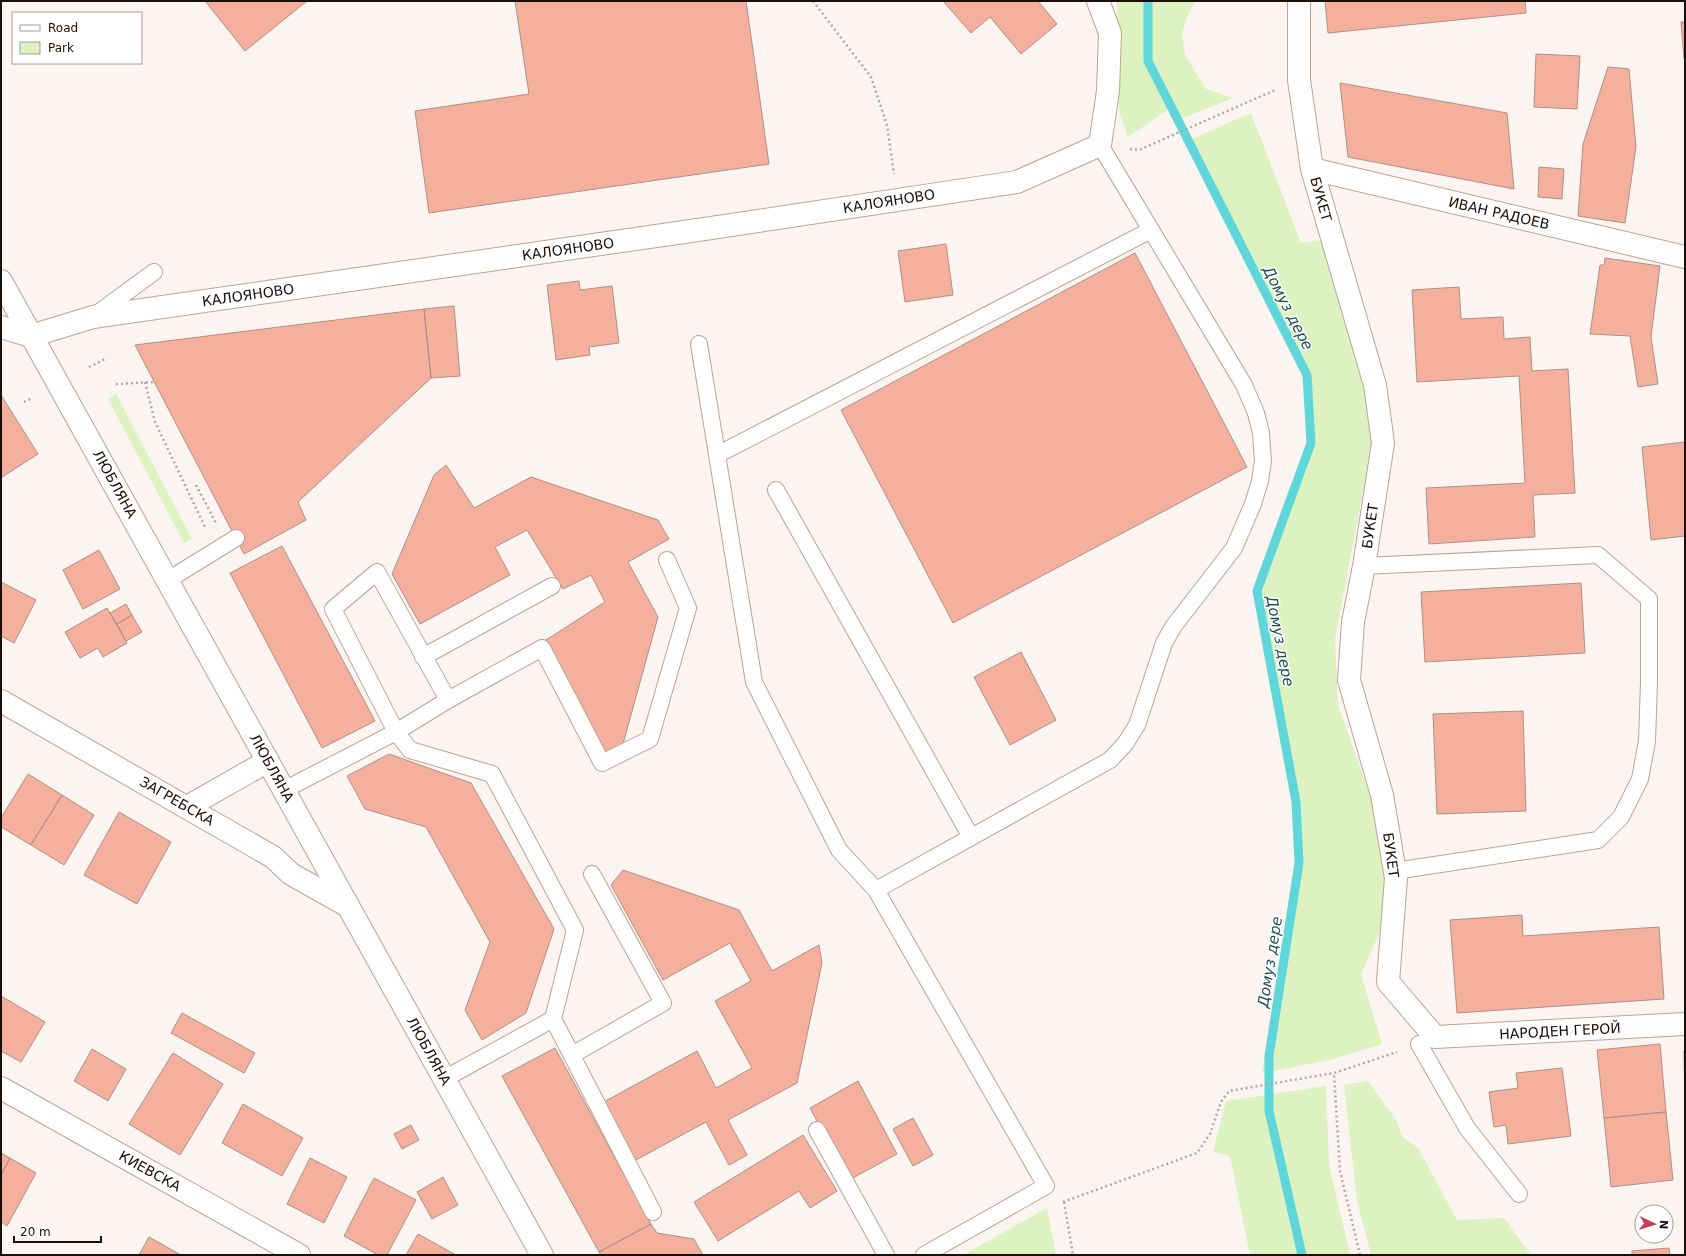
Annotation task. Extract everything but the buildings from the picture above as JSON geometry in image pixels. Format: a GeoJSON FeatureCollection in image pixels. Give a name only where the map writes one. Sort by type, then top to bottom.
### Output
{"type":"FeatureCollection","features":[{"type":"Feature","properties":{"kind":"street"},"geometry":{"type":"LineString","coordinates":[[1098,1],[1110,33],[1108,91],[1100,145]]}},
{"type":"Feature","properties":{"kind":"street","name":"БУКЕТ"},"geometry":{"type":"LineString","coordinates":[[1299,1],[1299,80],[1312,169],[1374,385],[1383,443],[1364,566],[1353,622],[1349,680],[1382,795],[1395,871],[1388,982],[1427,1040]]}},
{"type":"Feature","properties":{"kind":"street","name":"КАЛОЯНОВО"},"geometry":{"type":"LineString","coordinates":[[31,336],[93,317],[1017,182],[1100,145]]}},
{"type":"Feature","properties":{"kind":"street","name":"ИВАН РАДОЕВ"},"geometry":{"type":"LineString","coordinates":[[1312,169],[1685,257]]}},
{"type":"Feature","properties":{"kind":"street","name":"ЛЮБЛЯНА"},"geometry":{"type":"LineString","coordinates":[[1,281],[542,1255]]}},
{"type":"Feature","properties":{"kind":"street"},"geometry":{"type":"LineString","coordinates":[[1,326],[31,336]]}},
{"type":"Feature","properties":{"kind":"street","name":"ЗАГРЕБСКА"},"geometry":{"type":"LineString","coordinates":[[1,701],[273,857],[291,874],[348,906]]}},
{"type":"Feature","properties":{"kind":"street"},"geometry":{"type":"LineString","coordinates":[[187,807],[268,761]]}},
{"type":"Feature","properties":{"kind":"street","name":"НАРОДЕН ГЕРОЙ"},"geometry":{"type":"LineString","coordinates":[[1427,1040],[1685,1024]]}},
{"type":"Feature","properties":{"kind":"street","name":"КИЕВСКА"},"geometry":{"type":"LineString","coordinates":[[1,1088],[299,1255]]}},
{"type":"Feature","properties":{"kind":"lane"},"geometry":{"type":"LineString","coordinates":[[876,890],[1110,760],[1125,744],[1137,725],[1164,643],[1173,627],[1234,548],[1260,481],[1263,461],[1261,433],[1256,413],[1244,385],[1100,145]]}},
{"type":"Feature","properties":{"kind":"lane"},"geometry":{"type":"LineString","coordinates":[[717,455],[1151,230]]}},
{"type":"Feature","properties":{"kind":"lane"},"geometry":{"type":"LineString","coordinates":[[93,317],[154,272]]}},
{"type":"Feature","properties":{"kind":"lane"},"geometry":{"type":"LineString","coordinates":[[698,344],[754,682],[840,850],[876,890],[1046,1186],[924,1255]]}},
{"type":"Feature","properties":{"kind":"lane"},"geometry":{"type":"LineString","coordinates":[[776,490],[971,837]]}},
{"type":"Feature","properties":{"kind":"lane"},"geometry":{"type":"LineString","coordinates":[[168,580],[236,538]]}},
{"type":"Feature","properties":{"kind":"lane"},"geometry":{"type":"LineString","coordinates":[[1364,566],[1598,555],[1649,600],[1649,682],[1646,741],[1640,779],[1622,817],[1598,840],[1395,871]]}},
{"type":"Feature","properties":{"kind":"lane"},"geometry":{"type":"LineString","coordinates":[[284,790],[396,732],[448,700],[542,648],[602,763],[650,739],[688,608],[667,560]]}},
{"type":"Feature","properties":{"kind":"lane"},"geometry":{"type":"LineString","coordinates":[[448,700],[377,572],[333,609],[396,732],[410,750],[492,774],[575,930],[553,1019],[653,1212]]}},
{"type":"Feature","properties":{"kind":"lane"},"geometry":{"type":"LineString","coordinates":[[423,657],[552,586]]}},
{"type":"Feature","properties":{"kind":"lane"},"geometry":{"type":"LineString","coordinates":[[572,1055],[663,1003],[592,874]]}},
{"type":"Feature","properties":{"kind":"lane"},"geometry":{"type":"LineString","coordinates":[[444,1079],[553,1019]]}},
{"type":"Feature","properties":{"kind":"lane"},"geometry":{"type":"LineString","coordinates":[[1427,1040],[1467,1128],[1519,1194]]}},
{"type":"Feature","properties":{"kind":"lane"},"geometry":{"type":"LineString","coordinates":[[817,1130],[886,1255]]}},
{"type":"Feature","properties":{"kind":"path"},"geometry":{"type":"LineString","coordinates":[[813,1],[871,77],[887,125],[899,200]]}},
{"type":"Feature","properties":{"kind":"path"},"geometry":{"type":"LineString","coordinates":[[1100,145],[1138,150],[1299,80]]}},
{"type":"Feature","properties":{"kind":"path"},"geometry":{"type":"LineString","coordinates":[[89,367],[107,358]]}},
{"type":"Feature","properties":{"kind":"path"},"geometry":{"type":"LineString","coordinates":[[145,382],[155,422],[208,533]]}},
{"type":"Feature","properties":{"kind":"path"},"geometry":{"type":"LineString","coordinates":[[116,384],[154,382]]}},
{"type":"Feature","properties":{"kind":"path"},"geometry":{"type":"LineString","coordinates":[[24,402],[32,398]]}},
{"type":"Feature","properties":{"kind":"path"},"geometry":{"type":"LineString","coordinates":[[196,485],[218,528]]}},
{"type":"Feature","properties":{"kind":"path"},"geometry":{"type":"LineString","coordinates":[[1064,1202],[1197,1153],[1210,1134],[1221,1102],[1229,1091],[1334,1074],[1427,1040]]}},
{"type":"Feature","properties":{"kind":"path"},"geometry":{"type":"LineString","coordinates":[[1334,1074],[1340,1171],[1360,1255]]}},
{"type":"Feature","properties":{"kind":"path"},"geometry":{"type":"LineString","coordinates":[[1046,1186],[1064,1202],[1073,1255]]}},
{"type":"Feature","properties":{"kind":"green space"},"geometry":{"type":"Polygon","coordinates":[[[1117,1],[1196,1],[1189,12],[1182,33],[1185,55],[1206,89],[1233,98],[1178,120],[1171,108],[1128,137],[1119,112],[1117,1]]]}},
{"type":"Feature","properties":{"kind":"green space"},"geometry":{"type":"Polygon","coordinates":[[[1251,113],[1301,243],[1321,240],[1368,395],[1372,444],[1335,639],[1338,705],[1370,795],[1387,881],[1379,934],[1361,974],[1382,1044],[1330,1060],[1262,1073],[1299,863],[1296,802],[1257,591],[1311,443],[1307,375],[1187,141],[1251,113]]]}},
{"type":"Feature","properties":{"kind":"green space"},"geometry":{"type":"Polygon","coordinates":[[[116,394],[192,539],[184,543],[108,399],[116,394]]]}},
{"type":"Feature","properties":{"kind":"green space"},"geometry":{"type":"Polygon","coordinates":[[[1368,1081],[1396,1120],[1402,1136],[1418,1148],[1457,1220],[1504,1218],[1531,1255],[1371,1255],[1357,1201],[1344,1085],[1368,1081]]]}},
{"type":"Feature","properties":{"kind":"green space"},"geometry":{"type":"Polygon","coordinates":[[[1326,1086],[1329,1164],[1350,1255],[1250,1255],[1230,1156],[1213,1152],[1226,1101],[1326,1086]]]}},
{"type":"Feature","properties":{"kind":"green space"},"geometry":{"type":"Polygon","coordinates":[[[1047,1208],[1056,1255],[963,1255],[1047,1208]]]}},
{"type":"Feature","properties":{"kind":"waterway","name":"Домуз дере"},"geometry":{"type":"LineString","coordinates":[[1148,1],[1148,61],[1307,375],[1311,443],[1257,591],[1296,802],[1299,863],[1269,1056],[1269,1111],[1302,1255]]}}]}
